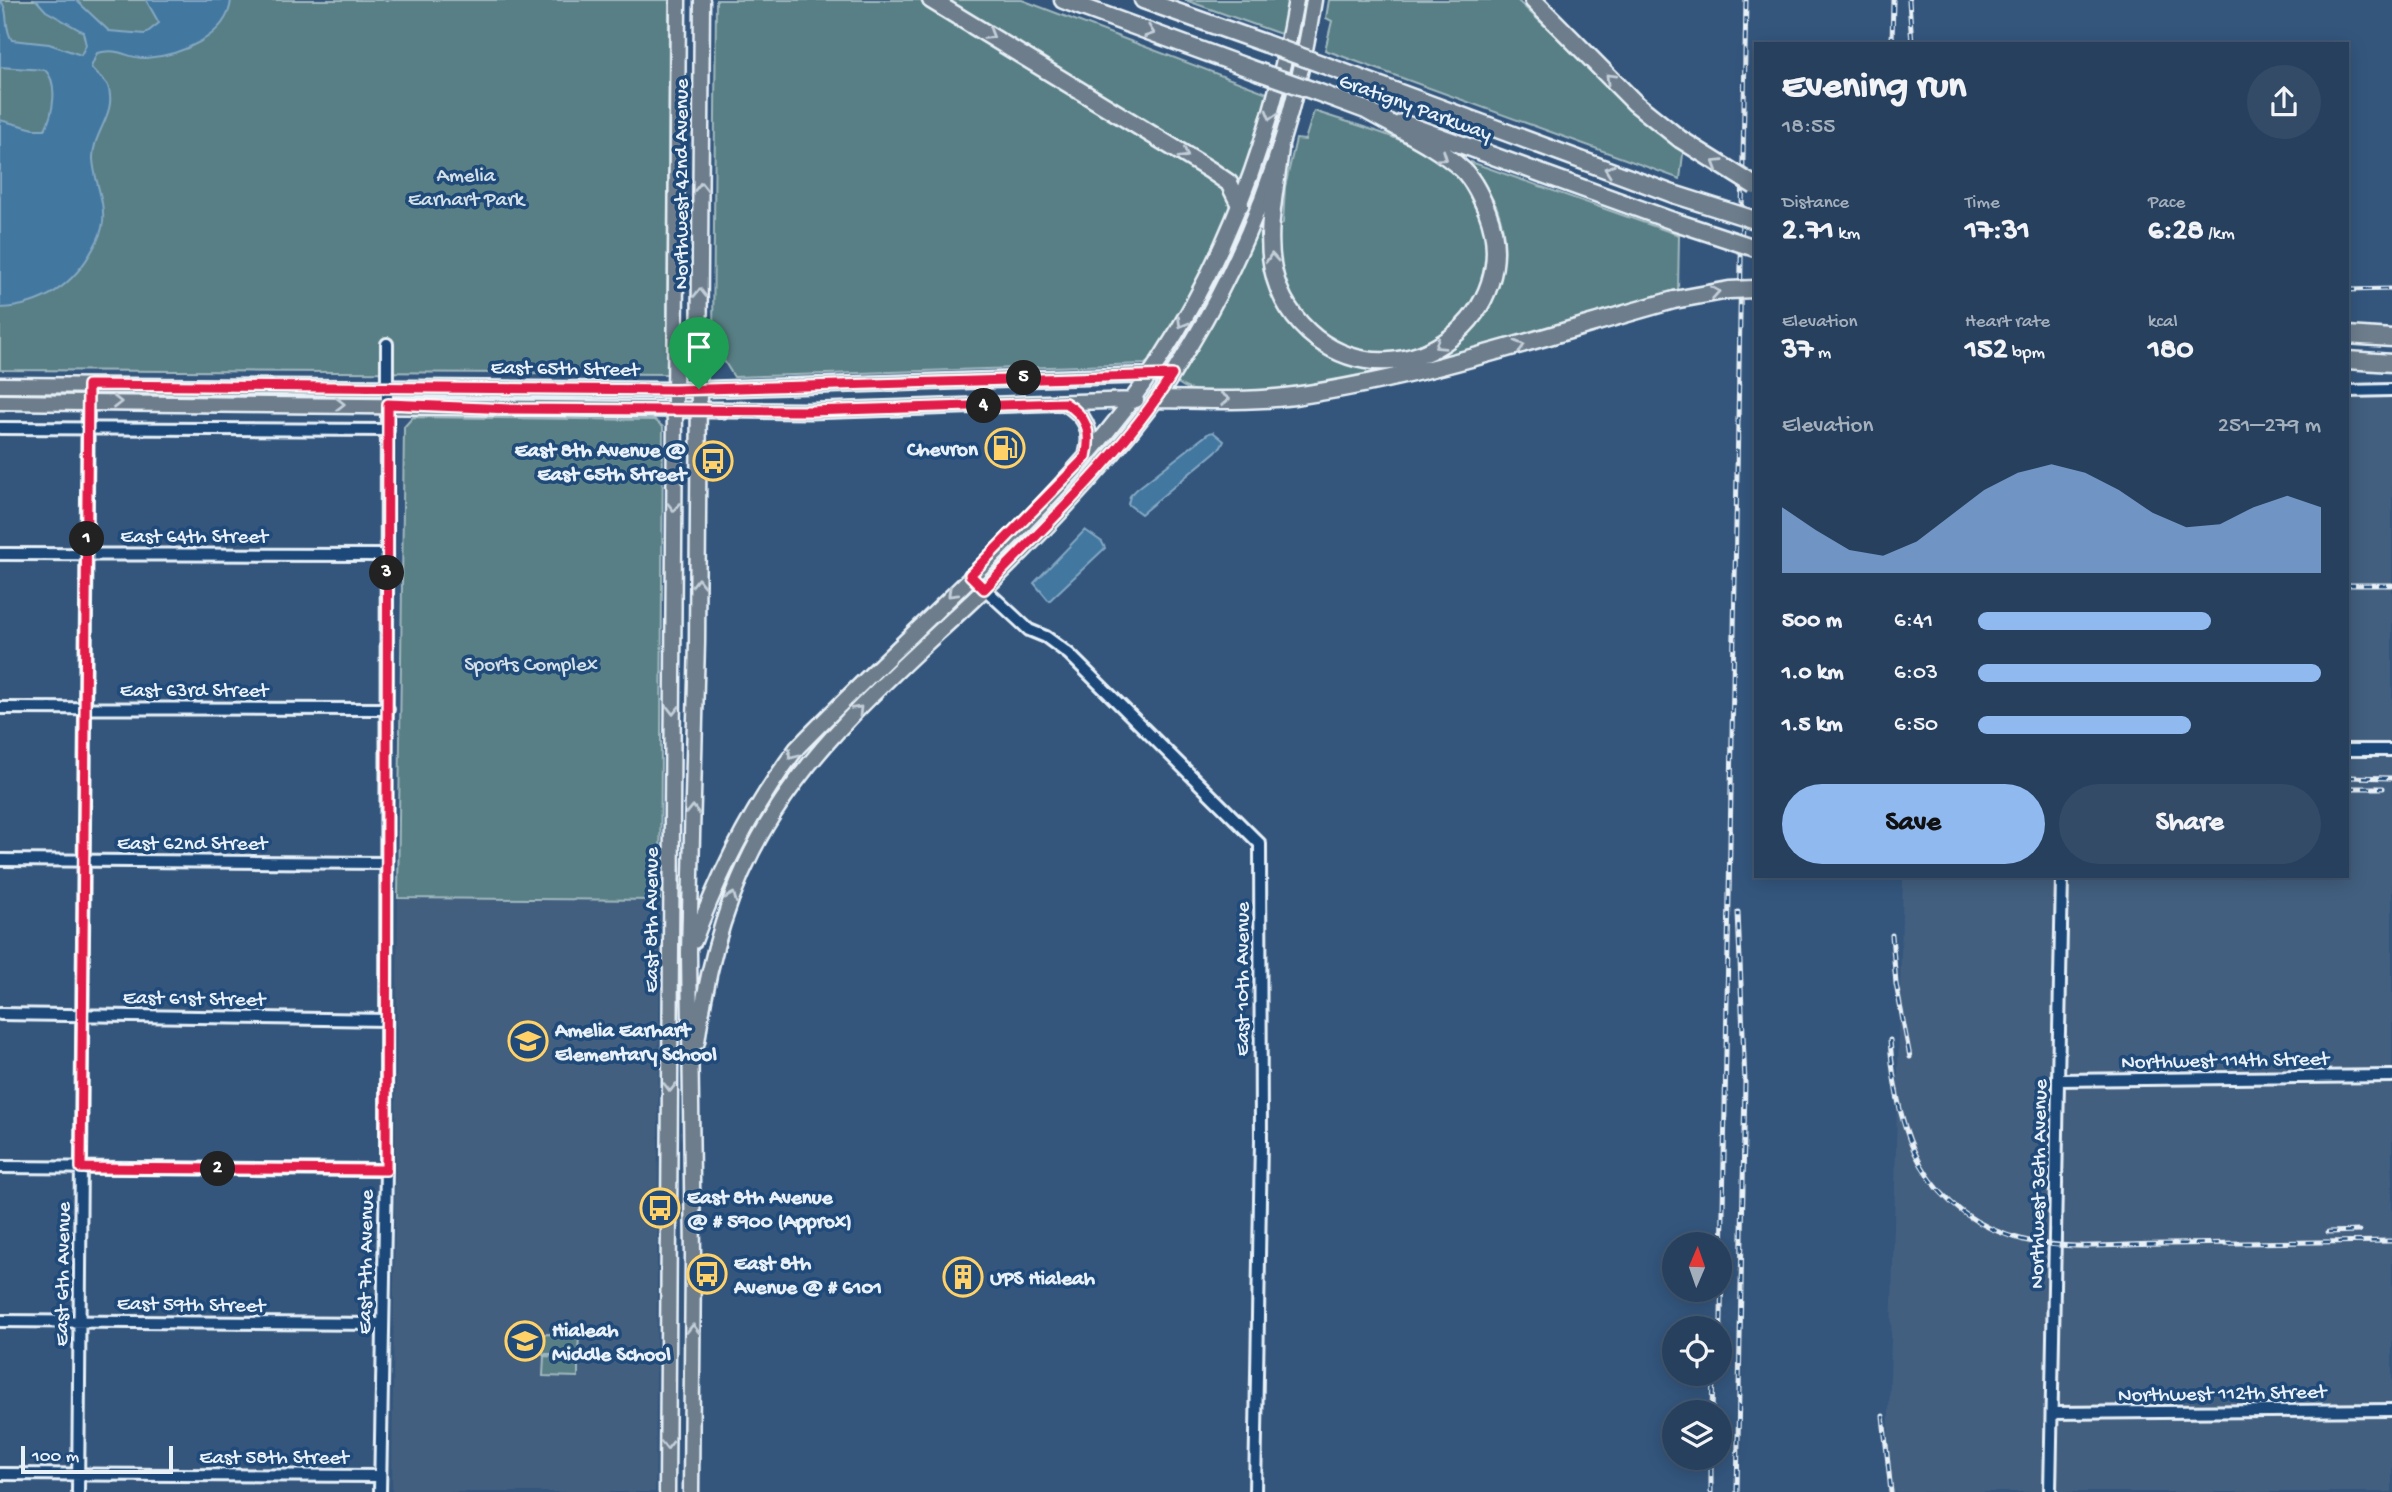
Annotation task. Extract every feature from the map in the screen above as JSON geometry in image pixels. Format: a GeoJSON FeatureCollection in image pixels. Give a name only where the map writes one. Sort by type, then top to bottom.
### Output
{"type":"FeatureCollection","features":[{"type":"Feature","properties":{"kind":"highway"},"geometry":{"type":"LineString","coordinates":[[931,0],[1210,170],[1229,183],[1240,205]]}},
{"type":"Feature","properties":{"kind":"highway","name":"Gratigny Parkway"},"geometry":{"type":"LineString","coordinates":[[1063,0],[1673,221],[1754,248]]}},
{"type":"Feature","properties":{"kind":"highway","name":"Gratigny Parkway"},"geometry":{"type":"LineString","coordinates":[[1143,0],[1673,194],[1754,220]]}},
{"type":"Feature","properties":{"kind":"highway"},"geometry":{"type":"LineString","coordinates":[[1533,0],[1635,103],[1680,139],[1754,185]]}},
{"type":"Feature","properties":{"kind":"highway"},"geometry":{"type":"LineString","coordinates":[[1280,148],[1271,228],[1272,266],[1279,293],[1301,326],[1326,345],[1364,360],[1385,363],[1415,358],[1437,348],[1461,330],[1476,313],[1489,284],[1496,253],[1492,225],[1480,195],[1463,170],[1364,109]]}},
{"type":"Feature","properties":{"kind":"highway"},"geometry":{"type":"LineString","coordinates":[[1157,399],[1292,397],[1402,377],[1674,300],[1729,290],[1754,289]]}},
{"type":"Feature","properties":{"kind":"highway"},"geometry":{"type":"LineString","coordinates":[[2349,335],[2392,338]]}},
{"type":"Feature","properties":{"kind":"highway"},"geometry":{"type":"LineString","coordinates":[[2349,360],[2392,363]]}},
{"type":"Feature","properties":{"kind":"main road","name":"Northwest 42nd Avenue"},"geometry":{"type":"LineString","coordinates":[[675,390],[678,0]]}},
{"type":"Feature","properties":{"kind":"main road","name":"Northwest 42nd Avenue"},"geometry":{"type":"LineString","coordinates":[[699,410],[702,0]]}},
{"type":"Feature","properties":{"kind":"main road"},"geometry":{"type":"LineString","coordinates":[[670,1019],[690,952],[729,853],[770,785],[797,748],[1086,457],[1149,375],[1198,296],[1259,158],[1296,0]]}},
{"type":"Feature","properties":{"kind":"main road"},"geometry":{"type":"LineString","coordinates":[[690,1099],[711,962],[728,904],[747,860],[800,774],[828,741],[984,589],[1082,488],[1157,399],[1233,266],[1259,212],[1280,148],[1308,40],[1314,0]]}},
{"type":"Feature","properties":{"kind":"main road","name":"East 65th Street"},"geometry":{"type":"LineString","coordinates":[[0,385],[675,390],[1172,375]]}},
{"type":"Feature","properties":{"kind":"main road","name":"East 8th Avenue"},"geometry":{"type":"LineString","coordinates":[[667,1492],[675,390]]}},
{"type":"Feature","properties":{"kind":"main road","name":"East 65th Street"},"geometry":{"type":"LineString","coordinates":[[0,402],[836,410],[1157,399]]}},
{"type":"Feature","properties":{"kind":"main road"},"geometry":{"type":"LineString","coordinates":[[1065,403],[1077,410],[1086,422],[1090,437],[1086,457]]}},
{"type":"Feature","properties":{"kind":"main road","name":"East 8th Avenue"},"geometry":{"type":"LineString","coordinates":[[691,1492],[690,952],[699,410]]}},
{"type":"Feature","properties":{"kind":"main road"},"geometry":{"type":"LineString","coordinates":[[673,642],[697,642]]}},
{"type":"Feature","properties":{"kind":"main road"},"geometry":{"type":"LineString","coordinates":[[669,1167],[691,1168]]}},
{"type":"Feature","properties":{"kind":"main road"},"geometry":{"type":"LineString","coordinates":[[667,1397],[692,1397]]}},
{"type":"Feature","properties":{"kind":"street","name":"East 7th Avenue"},"geometry":{"type":"LineString","coordinates":[[380,1492],[386,1170],[387,344]]}},
{"type":"Feature","properties":{"kind":"street","name":"East 6th Avenue"},"geometry":{"type":"LineString","coordinates":[[78,1492],[88,385]]}},
{"type":"Feature","properties":{"kind":"street"},"geometry":{"type":"LineString","coordinates":[[2349,391],[2392,390]]}},
{"type":"Feature","properties":{"kind":"street"},"geometry":{"type":"LineString","coordinates":[[0,428],[388,430]]}},
{"type":"Feature","properties":{"kind":"street","name":"East 64th Street"},"geometry":{"type":"LineString","coordinates":[[0,554],[387,555]]}},
{"type":"Feature","properties":{"kind":"street","name":"East 10th Avenue"},"geometry":{"type":"LineString","coordinates":[[970,575],[1029,630],[1046,637],[1069,654],[1260,844],[1261,1140],[1255,1492]]}},
{"type":"Feature","properties":{"kind":"street","name":"East 63rd Street"},"geometry":{"type":"LineString","coordinates":[[0,708],[388,709]]}},
{"type":"Feature","properties":{"kind":"street"},"geometry":{"type":"LineString","coordinates":[[2349,750],[2392,750]]}},
{"type":"Feature","properties":{"kind":"street","name":"East 62nd Street"},"geometry":{"type":"LineString","coordinates":[[0,860],[385,863]]}},
{"type":"Feature","properties":{"kind":"street","name":"Northwest 36th Avenue"},"geometry":{"type":"LineString","coordinates":[[2050,1492],[2062,878]]}},
{"type":"Feature","properties":{"kind":"street","name":"East 61st Street"},"geometry":{"type":"LineString","coordinates":[[0,1014],[386,1020]]}},
{"type":"Feature","properties":{"kind":"street","name":"Northwest 114th Street"},"geometry":{"type":"LineString","coordinates":[[2058,1080],[2392,1076]]}},
{"type":"Feature","properties":{"kind":"street"},"geometry":{"type":"LineString","coordinates":[[0,1167],[386,1170]]}},
{"type":"Feature","properties":{"kind":"street","name":"East 59th Street"},"geometry":{"type":"LineString","coordinates":[[0,1321],[382,1324]]}},
{"type":"Feature","properties":{"kind":"street","name":"Northwest 112th Street"},"geometry":{"type":"LineString","coordinates":[[2052,1413],[2392,1410]]}},
{"type":"Feature","properties":{"kind":"street","name":"East 58th Street"},"geometry":{"type":"LineString","coordinates":[[0,1474],[380,1476]]}},
{"type":"Feature","properties":{"kind":"shaded area"},"geometry":{"type":"Polygon","coordinates":[[[0,0],[5,9],[12,40],[49,44],[81,55],[86,45],[83,32],[46,11],[36,0],[76,0],[109,31],[145,34],[159,23],[146,0],[231,0],[228,13],[221,24],[211,34],[186,49],[146,58],[112,51],[97,53],[91,67],[107,83],[110,96],[110,105],[96,140],[93,159],[103,214],[100,235],[77,272],[56,291],[30,303],[0,308],[0,120],[34,129],[45,129],[52,107],[53,90],[45,70],[0,67],[0,0]]]}},
{"type":"Feature","properties":{"kind":"shaded area"},"geometry":{"type":"Polygon","coordinates":[[[2349,395],[2392,395],[2392,1492],[1887,1492],[1903,878],[2349,878],[2349,395]]]}},
{"type":"Feature","properties":{"kind":"shaded area"},"geometry":{"type":"Polygon","coordinates":[[[1213,432],[1224,441],[1221,447],[1141,514],[1128,504],[1130,496],[1137,489],[1213,432]]]}},
{"type":"Feature","properties":{"kind":"shaded area"},"geometry":{"type":"Polygon","coordinates":[[[1085,530],[1102,542],[1105,548],[1049,601],[1034,583],[1085,530]]]}},
{"type":"Feature","properties":{"kind":"shaded area"},"geometry":{"type":"Polygon","coordinates":[[[398,898],[660,900],[655,1492],[392,1492],[398,898]]]}},
{"type":"Feature","properties":{"kind":"green space","name":"Amelia Earhart Park"},"geometry":{"type":"Polygon","coordinates":[[[0,0],[669,0],[667,374],[0,370],[0,0]]]}},
{"type":"Feature","properties":{"kind":"green space"},"geometry":{"type":"Polygon","coordinates":[[[716,0],[920,0],[1212,175],[1231,196],[1230,215],[1181,315],[1154,357],[1145,364],[734,377],[713,343],[716,0]]]}},
{"type":"Feature","properties":{"kind":"green space"},"geometry":{"type":"Polygon","coordinates":[[[941,0],[1022,0],[1270,94],[1241,184],[941,0]]]}},
{"type":"Feature","properties":{"kind":"green space"},"geometry":{"type":"Polygon","coordinates":[[[1185,0],[1290,0],[1284,35],[1275,32],[1185,0]]]}},
{"type":"Feature","properties":{"kind":"green space"},"geometry":{"type":"Polygon","coordinates":[[[1329,0],[1517,0],[1624,100],[1684,146],[1680,179],[1325,50],[1332,21],[1326,18],[1329,0]]]}},
{"type":"Feature","properties":{"kind":"green space"},"geometry":{"type":"Polygon","coordinates":[[[1314,111],[1416,147],[1446,166],[1460,179],[1475,202],[1484,228],[1486,264],[1476,295],[1457,321],[1432,340],[1402,352],[1371,354],[1339,345],[1311,324],[1288,295],[1280,267],[1276,227],[1283,223],[1285,187],[1296,139],[1305,140],[1314,111]]]}},
{"type":"Feature","properties":{"kind":"green space"},"geometry":{"type":"Polygon","coordinates":[[[1471,162],[1679,235],[1678,292],[1435,360],[1453,346],[1483,313],[1494,295],[1501,275],[1503,231],[1497,208],[1471,162]]]}},
{"type":"Feature","properties":{"kind":"green space"},"geometry":{"type":"Polygon","coordinates":[[[1265,207],[1267,257],[1315,344],[1342,362],[1381,369],[1381,373],[1307,386],[1243,393],[1192,390],[1177,382],[1265,207]]]}},
{"type":"Feature","properties":{"kind":"green space","name":"Sports Complex"},"geometry":{"type":"Polygon","coordinates":[[[413,417],[655,420],[663,427],[660,900],[398,898],[404,427],[413,417]]]}},
{"type":"Feature","properties":{"kind":"green space"},"geometry":{"type":"Polygon","coordinates":[[[544,1334],[579,1335],[578,1354],[543,1354],[544,1334]]]}},
{"type":"Feature","properties":{"kind":"green space"},"geometry":{"type":"Polygon","coordinates":[[[544,1356],[578,1357],[578,1377],[543,1376],[544,1356]]]}},
{"type":"Feature","properties":{"kind":"railway"},"geometry":{"type":"LineString","coordinates":[[1721,1316],[1746,0]]}},
{"type":"Feature","properties":{"kind":"railway"},"geometry":{"type":"LineString","coordinates":[[1892,42],[1893,0]]}},
{"type":"Feature","properties":{"kind":"railway"},"geometry":{"type":"LineString","coordinates":[[1909,0],[1912,42]]}},
{"type":"Feature","properties":{"kind":"railway"},"geometry":{"type":"LineString","coordinates":[[2349,290],[2392,289]]}},
{"type":"Feature","properties":{"kind":"railway"},"geometry":{"type":"LineString","coordinates":[[2349,585],[2392,585]]}},
{"type":"Feature","properties":{"kind":"railway"},"geometry":{"type":"LineString","coordinates":[[2349,777],[2392,778]]}},
{"type":"Feature","properties":{"kind":"railway"},"geometry":{"type":"LineString","coordinates":[[2349,788],[2383,788]]}},
{"type":"Feature","properties":{"kind":"railway"},"geometry":{"type":"LineString","coordinates":[[1737,1492],[1745,1083],[1738,912]]}},
{"type":"Feature","properties":{"kind":"railway"},"geometry":{"type":"LineString","coordinates":[[1892,935],[1896,984],[1910,1057]]}},
{"type":"Feature","properties":{"kind":"railway"},"geometry":{"type":"LineString","coordinates":[[1890,1040],[1899,1107],[1908,1137],[1921,1165],[1939,1190],[1961,1211],[1989,1228],[2024,1240],[2077,1246],[2392,1241]]}},
{"type":"Feature","properties":{"kind":"railway"},"geometry":{"type":"LineString","coordinates":[[2328,1232],[2359,1231]]}},
{"type":"Feature","properties":{"kind":"railway"},"geometry":{"type":"LineString","coordinates":[[1712,1400],[1713,1386]]}},
{"type":"Feature","properties":{"kind":"railway"},"geometry":{"type":"LineString","coordinates":[[1883,1416],[1891,1492]]}},
{"type":"Feature","properties":{"kind":"railway"},"geometry":{"type":"LineString","coordinates":[[1711,1470],[1711,1492]]}},
{"type":"Feature","properties":{"kind":"place","name":"Chevron"},"geometry":{"type":"Point","coordinates":[1005,448]}},
{"type":"Feature","properties":{"kind":"place","name":"East 8th Avenue @ East 65th Street"},"geometry":{"type":"Point","coordinates":[713,461]}},
{"type":"Feature","properties":{"kind":"place","name":"Amelia Earhart Elementary School"},"geometry":{"type":"Point","coordinates":[528,1041]}},
{"type":"Feature","properties":{"kind":"place","name":"East 8th Avenue @ # 5900 (Approx)"},"geometry":{"type":"Point","coordinates":[660,1208]}},
{"type":"Feature","properties":{"kind":"place","name":"East 8th Avenue @ # 6101"},"geometry":{"type":"Point","coordinates":[707,1274]}},
{"type":"Feature","properties":{"kind":"place","name":"UPS Hialeah"},"geometry":{"type":"Point","coordinates":[963,1277]}},
{"type":"Feature","properties":{"kind":"place","name":"Hialeah Middle School"},"geometry":{"type":"Point","coordinates":[525,1341]}},
{"type":"Feature","properties":{"kind":"route"},"geometry":{"type":"LineString","coordinates":[[1172,375],[1157,399],[1119,446],[984,589],[970,575],[1047,500],[1086,457],[1090,437],[1086,422],[1077,410],[1065,403],[810,411],[510,409],[445,404],[388,404],[386,1170],[81,1168],[88,385],[699,389],[1172,375]]}}]}
